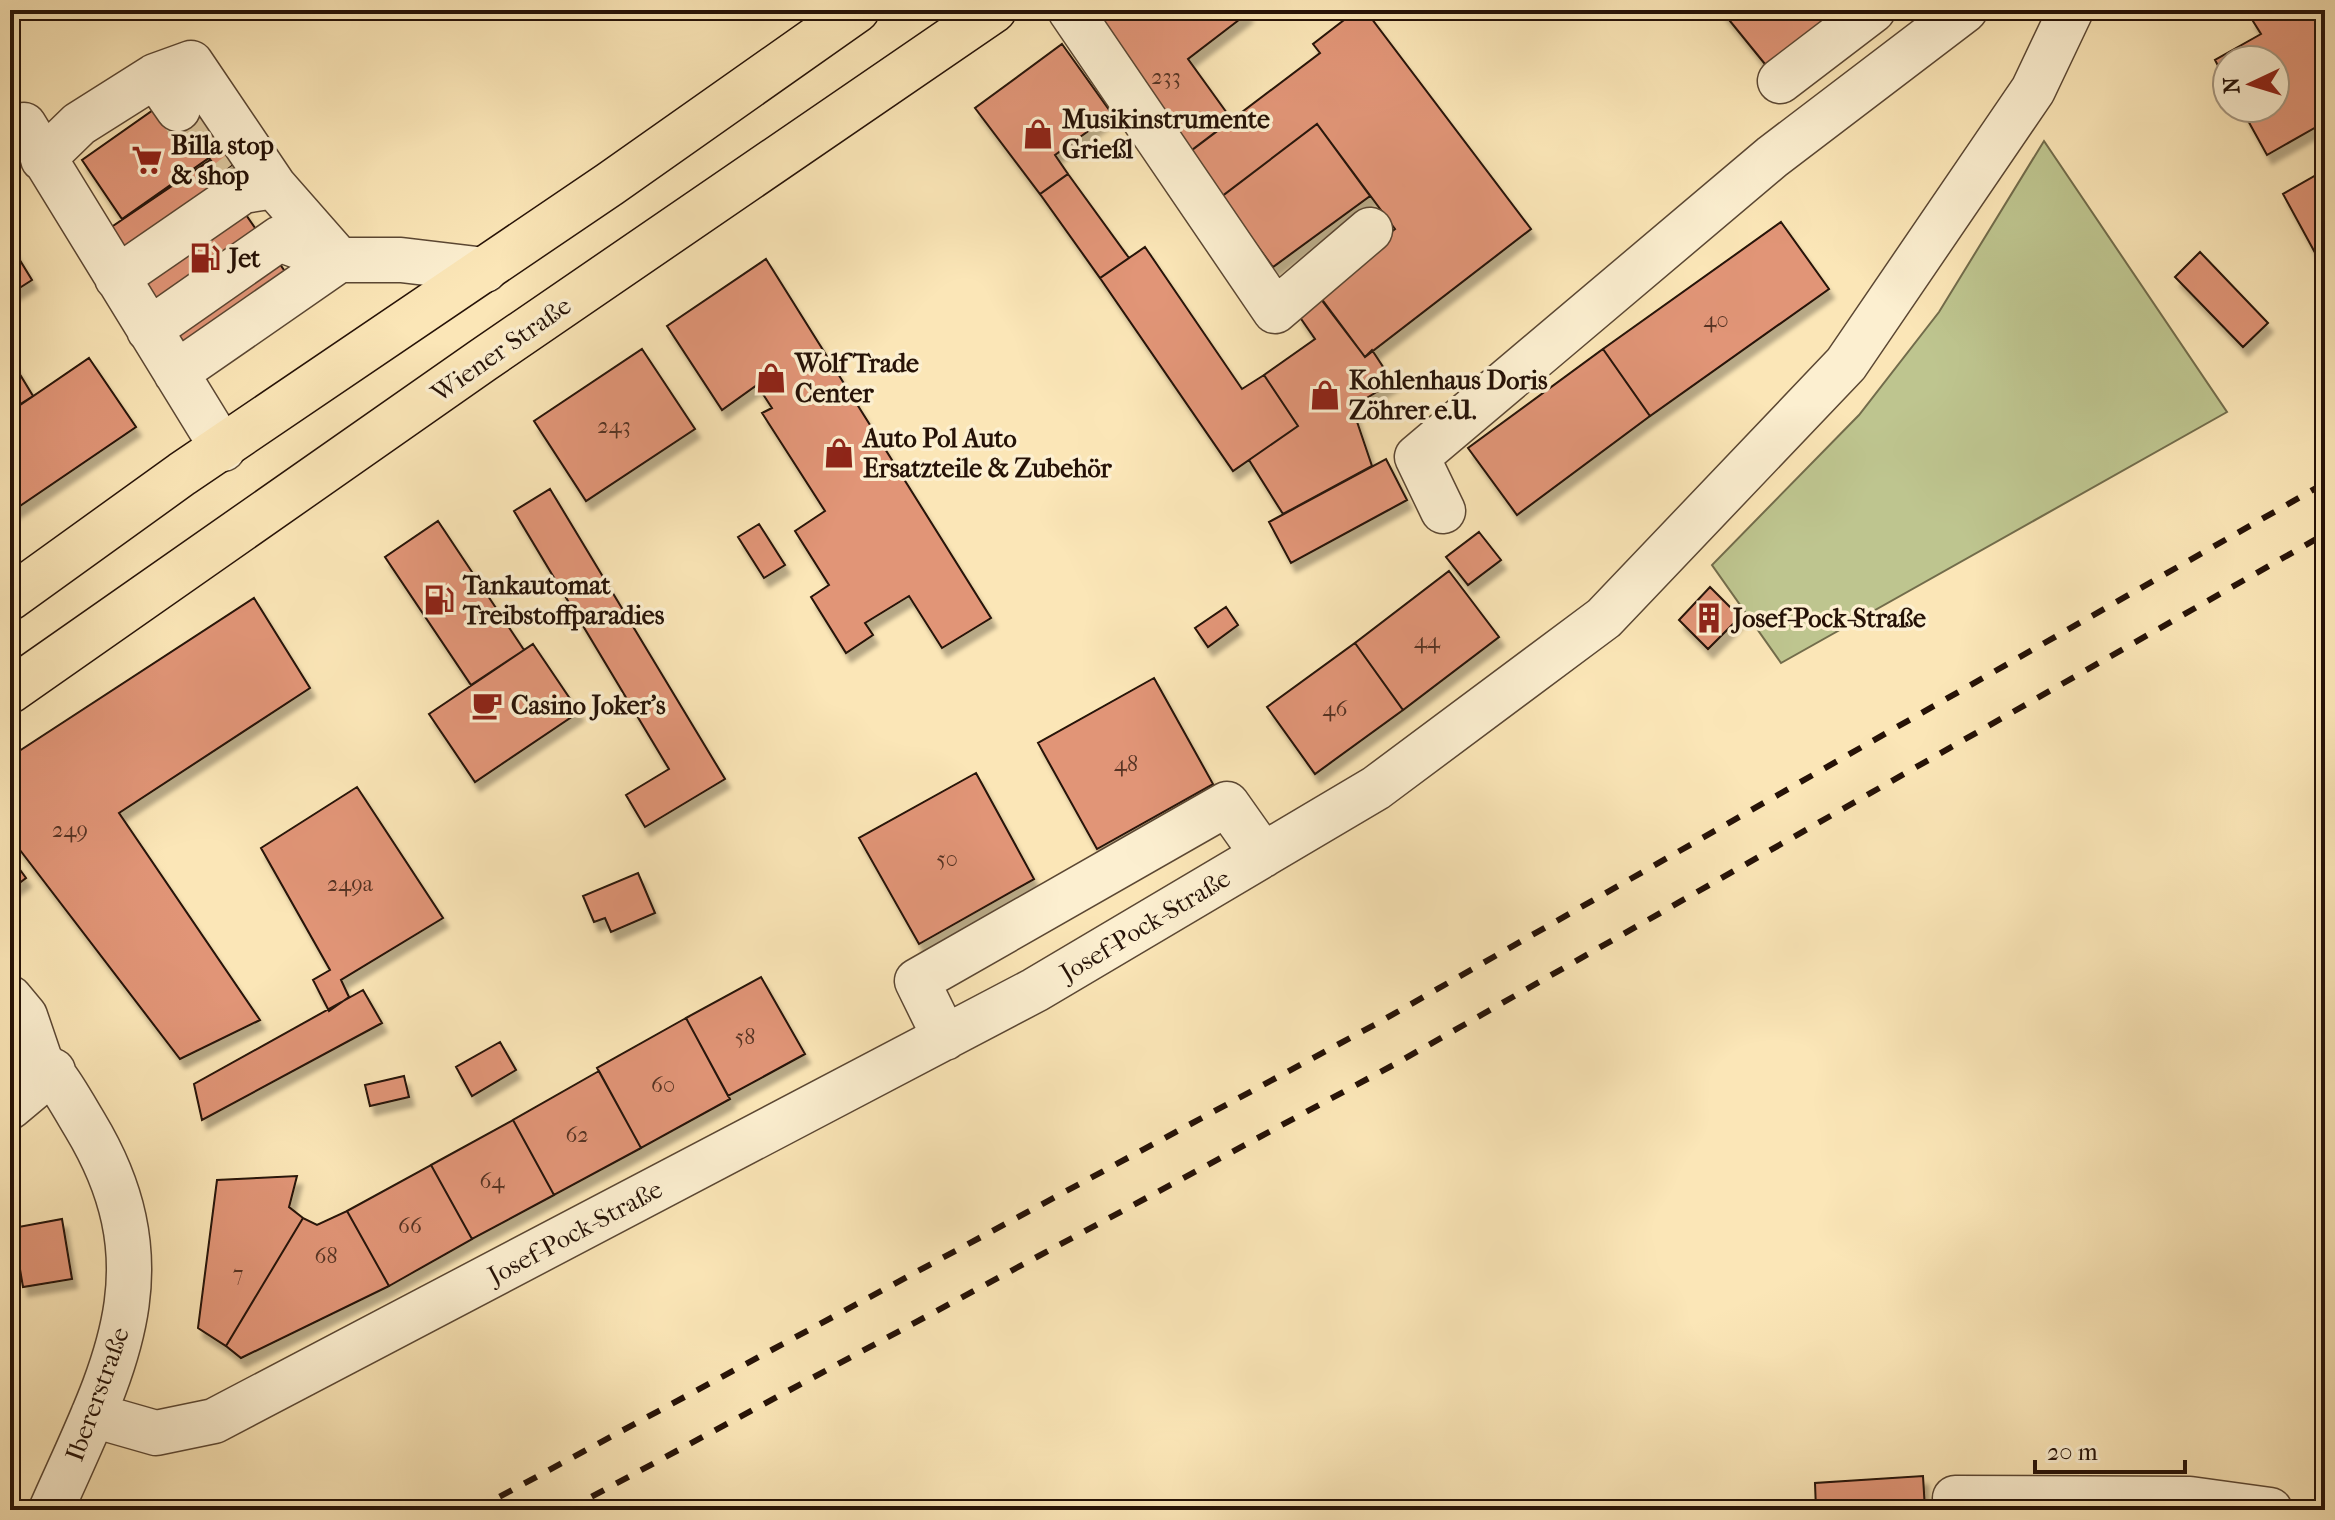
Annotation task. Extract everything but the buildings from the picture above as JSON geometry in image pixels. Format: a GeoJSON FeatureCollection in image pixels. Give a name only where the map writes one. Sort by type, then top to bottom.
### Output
{"type":"FeatureCollection","features":[{"type":"Feature","properties":{"kind":"main road"},"geometry":{"type":"LineString","coordinates":[[10,598],[182,474],[485,270],[857,10]]}},
{"type":"Feature","properties":{"kind":"main road","name":"Wiener Straße"},"geometry":{"type":"LineString","coordinates":[[10,691],[483,360],[994,10]]}},
{"type":"Feature","properties":{"kind":"street"},"geometry":{"type":"LineString","coordinates":[[1070,10],[1275,311],[1370,230]]}},
{"type":"Feature","properties":{"kind":"street"},"geometry":{"type":"LineString","coordinates":[[1780,81],[1873,10]]}},
{"type":"Feature","properties":{"kind":"street"},"geometry":{"type":"LineString","coordinates":[[1443,511],[1417,457],[1772,157],[1965,10]]}},
{"type":"Feature","properties":{"kind":"street","name":"Josef-Pock-Straße"},"geometry":{"type":"LineString","coordinates":[[93,1415],[156,1433],[214,1421],[1035,990],[1376,788],[1604,618],[1846,364],[2033,90],[2071,10]]}},
{"type":"Feature","properties":{"kind":"street"},"geometry":{"type":"LineString","coordinates":[[223,449],[33,142],[166,92],[191,63],[247,182],[339,260]]}},
{"type":"Feature","properties":{"kind":"street"},"geometry":{"type":"LineString","coordinates":[[117,278],[247,182]]}},
{"type":"Feature","properties":{"kind":"street"},"geometry":{"type":"LineString","coordinates":[[149,330],[279,239],[339,260],[401,260],[485,270]]}},
{"type":"Feature","properties":{"kind":"street"},"geometry":{"type":"LineString","coordinates":[[176,373],[339,260]]}},
{"type":"Feature","properties":{"kind":"street"},"geometry":{"type":"LineString","coordinates":[[945,1038],[917,981],[1227,804],[1263,855]]}},
{"type":"Feature","properties":{"kind":"street","name":"Ibererstraße"},"geometry":{"type":"LineString","coordinates":[[10,998],[25,1016],[34,1056],[99,1148],[129,1244],[130,1291],[123,1333],[93,1415],[51,1510]]}},
{"type":"Feature","properties":{"kind":"street"},"geometry":{"type":"LineString","coordinates":[[10,1107],[34,1056]]}},
{"type":"Feature","properties":{"kind":"street"},"geometry":{"type":"LineString","coordinates":[[1955,1498],[2190,1499],[2270,1510]]}},
{"type":"Feature","properties":{"kind":"green space"},"geometry":{"type":"Polygon","coordinates":[[[2044,141],[2227,412],[1781,663],[1712,565],[1859,415],[1939,312],[2044,141]]]}},
{"type":"Feature","properties":{"kind":"tunnel"},"geometry":{"type":"LineString","coordinates":[[178,109],[225,170]]}},
{"type":"Feature","properties":{"kind":"railway"},"geometry":{"type":"LineString","coordinates":[[475,1510],[1376,1024],[2325,483]]}},
{"type":"Feature","properties":{"kind":"railway"},"geometry":{"type":"LineString","coordinates":[[567,1510],[1397,1063],[2325,534]]}},
{"type":"Feature","properties":{"kind":"place","name":"Musikinstrumente Grießl"},"geometry":{"type":"Point","coordinates":[1038,134]}},
{"type":"Feature","properties":{"kind":"place","name":"Billa stop & shop"},"geometry":{"type":"Point","coordinates":[147,160]}},
{"type":"Feature","properties":{"kind":"place","name":"Jet"},"geometry":{"type":"Point","coordinates":[205,258]}},
{"type":"Feature","properties":{"kind":"place","name":"Wolf Trade Center"},"geometry":{"type":"Point","coordinates":[771,378]}},
{"type":"Feature","properties":{"kind":"place","name":"Kohlenhaus Doris Zöhrer e.U."},"geometry":{"type":"Point","coordinates":[1325,395]}},
{"type":"Feature","properties":{"kind":"place","name":"Auto Pol Auto Ersatzteile & Zubehör"},"geometry":{"type":"Point","coordinates":[839,453]}},
{"type":"Feature","properties":{"kind":"place","name":"Tankautomat Treibstoffparadies"},"geometry":{"type":"Point","coordinates":[439,600]}},
{"type":"Feature","properties":{"kind":"place","name":"Josef-Pock-Straße"},"geometry":{"type":"Point","coordinates":[1709,618]}},
{"type":"Feature","properties":{"kind":"place","name":"Casino Joker's"},"geometry":{"type":"Point","coordinates":[487,705]}}]}
